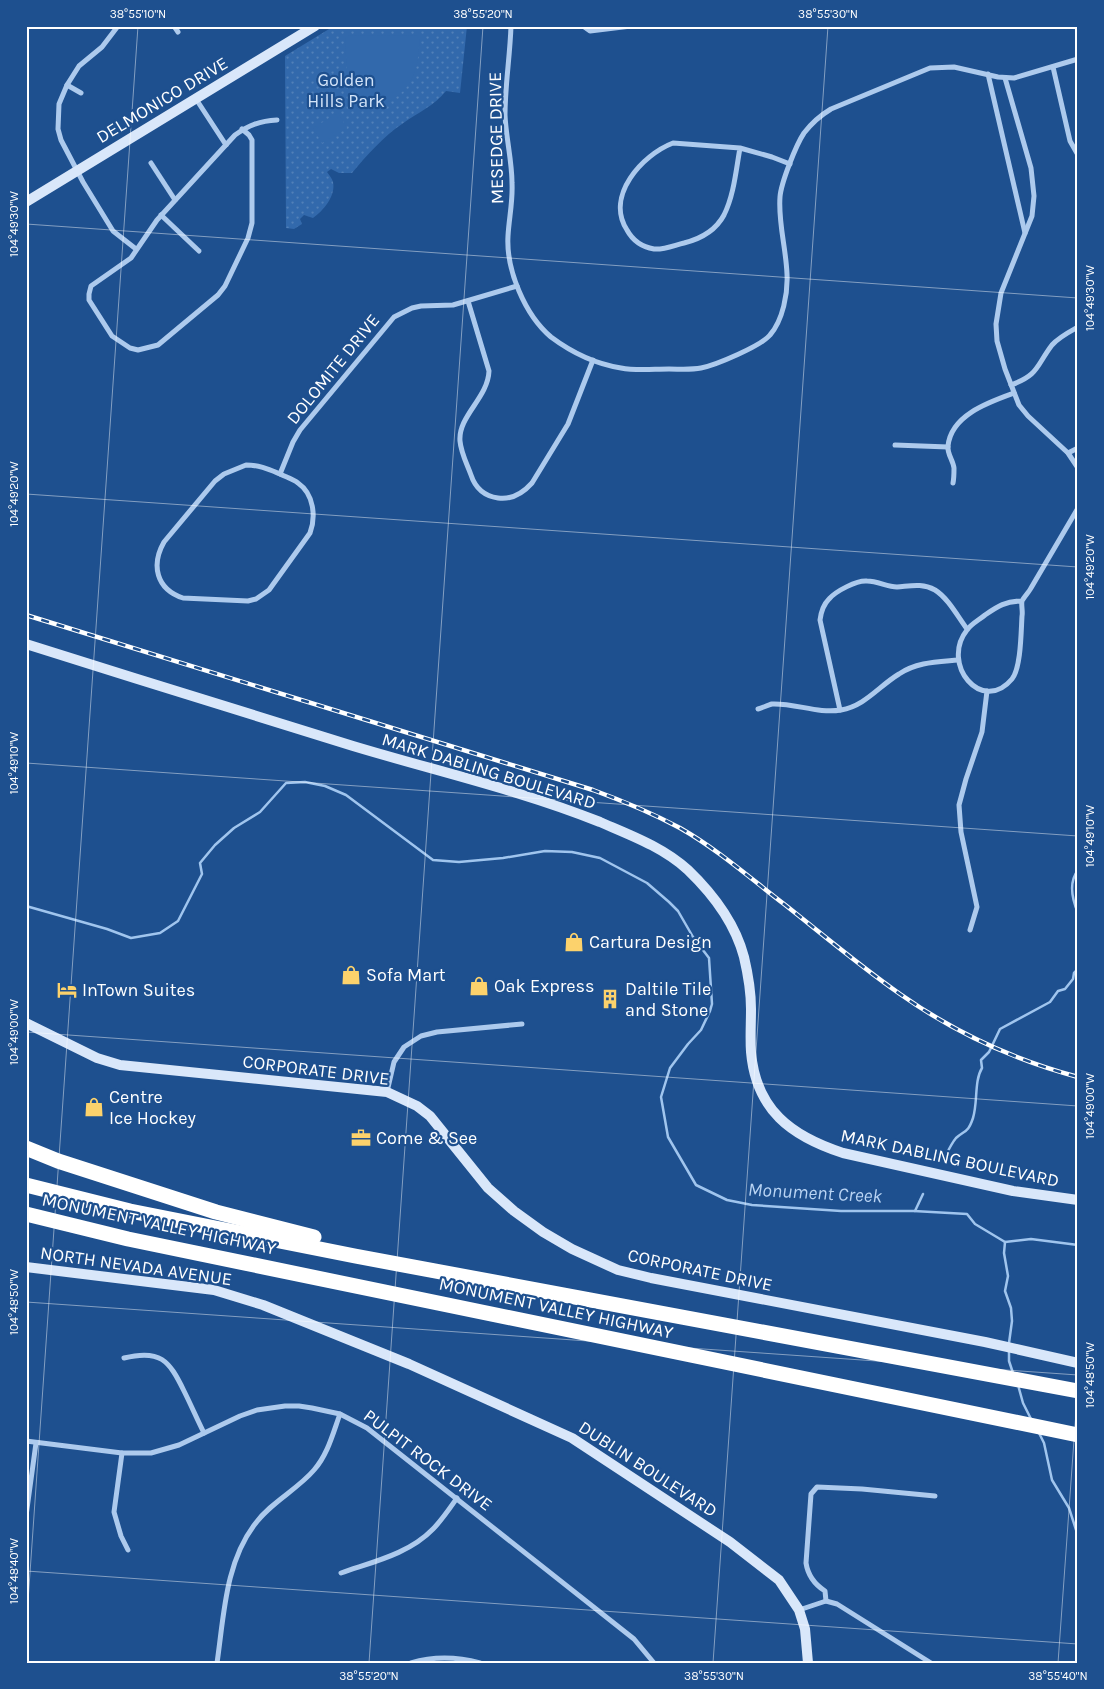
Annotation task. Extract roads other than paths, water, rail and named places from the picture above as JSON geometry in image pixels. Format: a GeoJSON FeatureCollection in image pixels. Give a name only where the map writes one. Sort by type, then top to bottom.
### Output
{"type":"FeatureCollection","features":[{"type":"Feature","properties":{"kind":"highway"},"geometry":{"type":"LineString","coordinates":[[26,1148],[216,1212],[299,1234],[406,1258],[438,1272]]}},
{"type":"Feature","properties":{"kind":"highway","name":"MONUMENT VALLEY HIGHWAY"},"geometry":{"type":"LineString","coordinates":[[26,1185],[130,1211],[438,1272],[1078,1391]]}},
{"type":"Feature","properties":{"kind":"highway","name":"MONUMENT VALLEY HIGHWAY"},"geometry":{"type":"LineString","coordinates":[[26,1214],[128,1239],[1078,1435]]}},
{"type":"Feature","properties":{"kind":"highway"},"geometry":{"type":"LineString","coordinates":[[26,1222],[128,1239]]}},
{"type":"Feature","properties":{"kind":"street"},"geometry":{"type":"LineString","coordinates":[[118,26],[102,47],[79,66],[66,84],[59,104],[58,129],[61,140],[77,171],[113,231],[136,249]]}},
{"type":"Feature","properties":{"kind":"street"},"geometry":{"type":"LineString","coordinates":[[174,26],[178,32]]}},
{"type":"Feature","properties":{"kind":"street","name":"DELMONICO DRIVE"},"geometry":{"type":"LineString","coordinates":[[26,202],[315,26]]}},
{"type":"Feature","properties":{"kind":"street","name":"MESEDGE DRIVE"},"geometry":{"type":"LineString","coordinates":[[511,26],[505,113],[512,187],[507,238],[508,251],[517,286],[528,310],[547,333],[570,350],[593,360],[622,368],[700,368],[755,346],[770,335],[777,324],[784,305],[786,292],[787,266],[780,199],[781,189],[804,133],[822,115],[842,103],[930,68],[954,67],[1006,78],[1026,75],[1078,59]]}},
{"type":"Feature","properties":{"kind":"street"},"geometry":{"type":"LineString","coordinates":[[584,26],[590,31],[630,26]]}},
{"type":"Feature","properties":{"kind":"street"},"geometry":{"type":"LineString","coordinates":[[1053,67],[1070,141],[1078,155]]}},
{"type":"Feature","properties":{"kind":"street"},"geometry":{"type":"LineString","coordinates":[[988,74],[1025,233]]}},
{"type":"Feature","properties":{"kind":"street"},"geometry":{"type":"LineString","coordinates":[[1006,78],[1031,168],[1034,196],[1032,216],[1001,293],[997,316],[998,347],[1019,405],[1028,416],[1068,453],[1076,462],[1078,468]]}},
{"type":"Feature","properties":{"kind":"street"},"geometry":{"type":"LineString","coordinates":[[66,84],[81,93]]}},
{"type":"Feature","properties":{"kind":"street"},"geometry":{"type":"LineString","coordinates":[[196,99],[226,145]]}},
{"type":"Feature","properties":{"kind":"street"},"geometry":{"type":"LineString","coordinates":[[242,129],[252,140],[252,223],[248,238],[225,286],[218,295],[158,345],[138,350],[130,348],[112,336],[89,300],[91,286],[131,258],[161,215],[235,135],[242,129],[263,121],[277,120]]}},
{"type":"Feature","properties":{"kind":"street"},"geometry":{"type":"LineString","coordinates":[[740,148],[729,202],[715,228],[691,241],[663,248],[654,248],[635,242],[623,224],[620,212],[625,189],[638,166],[663,147],[673,143],[740,148],[772,156],[790,164]]}},
{"type":"Feature","properties":{"kind":"street"},"geometry":{"type":"LineString","coordinates":[[151,163],[175,200]]}},
{"type":"Feature","properties":{"kind":"street"},"geometry":{"type":"LineString","coordinates":[[161,215],[199,251]]}},
{"type":"Feature","properties":{"kind":"street","name":"DOLOMITE DRIVE"},"geometry":{"type":"LineString","coordinates":[[280,474],[300,430],[394,316],[412,308],[453,305],[517,286]]}},
{"type":"Feature","properties":{"kind":"street"},"geometry":{"type":"LineString","coordinates":[[468,301],[489,372],[489,380],[464,423],[460,440],[474,484],[481,492],[490,496],[508,498],[526,490],[532,483],[568,424],[593,360]]}},
{"type":"Feature","properties":{"kind":"street"},"geometry":{"type":"LineString","coordinates":[[1011,385],[1031,376],[1052,345],[1078,327]]}},
{"type":"Feature","properties":{"kind":"street"},"geometry":{"type":"LineString","coordinates":[[953,483],[954,466],[949,456],[948,447],[950,437],[960,421],[981,406],[1014,393]]}},
{"type":"Feature","properties":{"kind":"street"},"geometry":{"type":"LineString","coordinates":[[895,445],[948,447]]}},
{"type":"Feature","properties":{"kind":"street"},"geometry":{"type":"LineString","coordinates":[[1068,453],[1078,448]]}},
{"type":"Feature","properties":{"kind":"street"},"geometry":{"type":"LineString","coordinates":[[246,466],[263,467],[280,474],[297,482],[303,488],[312,506],[314,516],[310,533],[269,590],[256,599],[248,601],[183,598],[174,595],[166,589],[157,573],[158,553],[164,542],[214,481],[230,471],[246,466]]}},
{"type":"Feature","properties":{"kind":"street"},"geometry":{"type":"LineString","coordinates":[[1022,600],[1001,604],[967,629],[960,644],[958,660],[964,678],[973,686],[987,691],[1004,686],[1013,678],[1017,671],[1019,660],[1022,600],[1078,508]]}},
{"type":"Feature","properties":{"kind":"street"},"geometry":{"type":"LineString","coordinates":[[840,710],[820,620],[823,609],[833,595],[862,581],[890,586],[923,586],[943,596],[967,629]]}},
{"type":"Feature","properties":{"kind":"street","name":"MARK DABLING BOULEVARD"},"geometry":{"type":"LineString","coordinates":[[26,644],[355,747],[544,801],[628,834],[662,851],[686,868],[705,888],[717,903],[738,939],[744,956],[750,995],[753,1067],[759,1086],[768,1103],[776,1115],[790,1128],[819,1145],[843,1153],[1013,1191],[1078,1200]]}},
{"type":"Feature","properties":{"kind":"street"},"geometry":{"type":"LineString","coordinates":[[758,709],[772,704],[840,710],[866,699],[888,680],[909,668],[932,662],[958,660]]}},
{"type":"Feature","properties":{"kind":"street"},"geometry":{"type":"LineString","coordinates":[[970,930],[977,907],[961,832],[959,805],[982,732],[987,691]]}},
{"type":"Feature","properties":{"kind":"street","name":"CORPORATE DRIVE"},"geometry":{"type":"LineString","coordinates":[[26,1023],[96,1058],[120,1065],[387,1092],[417,1106],[430,1116],[488,1188],[514,1211],[543,1232],[572,1249],[618,1270],[985,1342],[1078,1364]]}},
{"type":"Feature","properties":{"kind":"street"},"geometry":{"type":"LineString","coordinates":[[387,1092],[394,1062],[404,1048],[421,1036],[437,1032],[522,1024]]}},
{"type":"Feature","properties":{"kind":"street","name":"NORTH NEVADA AVENUE"},"geometry":{"type":"LineString","coordinates":[[26,1267],[214,1290],[263,1305],[409,1364]]}},
{"type":"Feature","properties":{"kind":"street"},"geometry":{"type":"LineString","coordinates":[[124,1358],[140,1354],[150,1355],[158,1357],[170,1365],[204,1433]]}},
{"type":"Feature","properties":{"kind":"street","name":"DUBLIN BOULEVARD"},"geometry":{"type":"LineString","coordinates":[[409,1364],[572,1438],[730,1542],[779,1580],[799,1610],[805,1629],[808,1663]]}},
{"type":"Feature","properties":{"kind":"street","name":"PULPIT ROCK DRIVE"},"geometry":{"type":"LineString","coordinates":[[26,1441],[142,1454],[179,1446],[240,1416],[257,1410],[285,1406],[312,1408],[340,1414],[366,1428],[457,1498],[634,1639],[654,1663]]}},
{"type":"Feature","properties":{"kind":"street"},"geometry":{"type":"LineString","coordinates":[[217,1663],[231,1573],[241,1546],[247,1534],[263,1514],[315,1470],[327,1450],[340,1414]]}},
{"type":"Feature","properties":{"kind":"street"},"geometry":{"type":"LineString","coordinates":[[26,1516],[36,1443]]}},
{"type":"Feature","properties":{"kind":"street"},"geometry":{"type":"LineString","coordinates":[[122,1453],[114,1512],[121,1536],[128,1550]]}},
{"type":"Feature","properties":{"kind":"street"},"geometry":{"type":"LineString","coordinates":[[826,1601],[825,1591],[807,1573],[806,1563],[811,1494],[816,1486],[935,1496]]}},
{"type":"Feature","properties":{"kind":"street"},"geometry":{"type":"LineString","coordinates":[[341,1573],[391,1556],[410,1546],[432,1531],[457,1498]]}},
{"type":"Feature","properties":{"kind":"street"},"geometry":{"type":"LineString","coordinates":[[799,1610],[826,1601],[838,1604],[931,1663]]}},
{"type":"Feature","properties":{"kind":"street"},"geometry":{"type":"LineString","coordinates":[[411,1663],[430,1659],[452,1658],[480,1663]]}},
{"type":"Feature","properties":{"kind":"waterway","name":"Monument Creek"},"geometry":{"type":"LineString","coordinates":[[26,906],[107,929],[131,938],[160,933],[178,921],[202,874],[200,863],[215,845],[234,828],[260,812],[286,783],[305,782],[325,786],[346,795],[433,860],[459,862],[503,858],[545,851],[572,852],[600,858],[647,883],[669,902],[678,911],[693,937],[709,958],[712,1004],[710,1011],[701,1030],[670,1068],[661,1097],[668,1137],[696,1185],[727,1200],[752,1205],[841,1211],[914,1211],[967,1214],[975,1224],[1005,1242],[1031,1239],[1078,1245]]}},
{"type":"Feature","properties":{"kind":"waterway"},"geometry":{"type":"LineString","coordinates":[[1078,870],[1072,886],[1074,902],[1078,913]]}},
{"type":"Feature","properties":{"kind":"waterway"},"geometry":{"type":"LineString","coordinates":[[944,1159],[954,1140],[968,1129],[971,1123],[978,1079],[982,1068],[981,1060],[989,1052],[1000,1029],[1050,1002],[1058,991],[1065,989],[1078,969]]}},
{"type":"Feature","properties":{"kind":"waterway"},"geometry":{"type":"LineString","coordinates":[[915,1211],[923,1194]]}},
{"type":"Feature","properties":{"kind":"waterway"},"geometry":{"type":"LineString","coordinates":[[1005,1242],[1004,1253],[1008,1276],[1005,1291],[1011,1308],[1012,1321],[1009,1343]]}},
{"type":"Feature","properties":{"kind":"waterway"},"geometry":{"type":"LineString","coordinates":[[1009,1351],[1009,1361],[1013,1373]]}},
{"type":"Feature","properties":{"kind":"waterway"},"geometry":{"type":"LineString","coordinates":[[1018,1385],[1023,1403],[1031,1419]]}},
{"type":"Feature","properties":{"kind":"waterway"},"geometry":{"type":"LineString","coordinates":[[1039,1433],[1044,1443],[1052,1480],[1069,1508],[1078,1536]]}},
{"type":"Feature","properties":{"kind":"railway"},"geometry":{"type":"LineString","coordinates":[[26,615],[593,790],[637,807],[680,828],[707,845],[870,972],[942,1021],[1008,1053],[1078,1077]]}},
{"type":"Feature","properties":{"kind":"place","name":"Cartura Design"},"geometry":{"type":"Point","coordinates":[574,942]}},
{"type":"Feature","properties":{"kind":"place","name":"Sofa Mart"},"geometry":{"type":"Point","coordinates":[351,975]}},
{"type":"Feature","properties":{"kind":"place","name":"Oak Express"},"geometry":{"type":"Point","coordinates":[479,986]}},
{"type":"Feature","properties":{"kind":"place","name":"InTown Suites"},"geometry":{"type":"Point","coordinates":[67,990]}},
{"type":"Feature","properties":{"kind":"place","name":"Daltile Tile and Stone"},"geometry":{"type":"Point","coordinates":[610,999]}},
{"type":"Feature","properties":{"kind":"place","name":"Centre Ice Hockey"},"geometry":{"type":"Point","coordinates":[94,1107]}},
{"type":"Feature","properties":{"kind":"place","name":"Come & See"},"geometry":{"type":"Point","coordinates":[361,1138]}},
{"type":"Feature","properties":{"kind":"park label","name":"Golden Hills Park"},"geometry":{"type":"Point","coordinates":[346,90]}}]}
